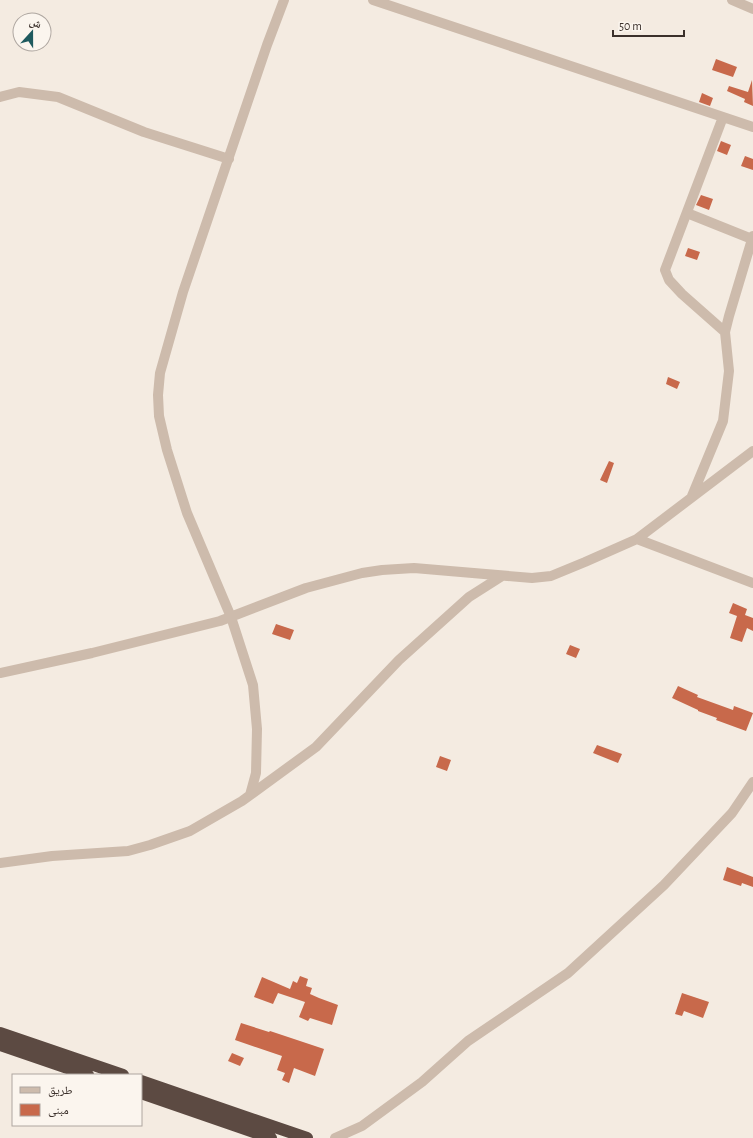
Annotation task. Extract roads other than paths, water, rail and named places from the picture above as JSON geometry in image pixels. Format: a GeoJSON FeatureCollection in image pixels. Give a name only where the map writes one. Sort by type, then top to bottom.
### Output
{"type":"FeatureCollection","features":[{"type":"Feature","properties":{"kind":"highway"},"geometry":{"type":"LineString","coordinates":[[0,1033],[120,1074]]}},
{"type":"Feature","properties":{"kind":"highway"},"geometry":{"type":"LineString","coordinates":[[0,1045],[85,1074]]}},
{"type":"Feature","properties":{"kind":"highway"},"geometry":{"type":"LineString","coordinates":[[142,1081],[254,1126],[271,1138]]}},
{"type":"Feature","properties":{"kind":"highway"},"geometry":{"type":"LineString","coordinates":[[142,1093],[254,1126],[307,1138]]}},
{"type":"Feature","properties":{"kind":"street"},"geometry":{"type":"LineString","coordinates":[[250,795],[256,773],[257,729],[253,685],[231,617],[187,513],[167,450],[159,416],[158,395],[160,374],[184,292],[267,45],[284,0]]}},
{"type":"Feature","properties":{"kind":"street"},"geometry":{"type":"LineString","coordinates":[[373,0],[753,127]]}},
{"type":"Feature","properties":{"kind":"street"},"geometry":{"type":"LineString","coordinates":[[732,0],[753,9]]}},
{"type":"Feature","properties":{"kind":"street"},"geometry":{"type":"LineString","coordinates":[[0,97],[19,92],[58,97],[144,132],[229,159]]}},
{"type":"Feature","properties":{"kind":"street"},"geometry":{"type":"LineString","coordinates":[[723,117],[665,270],[669,280],[682,294],[725,332]]}},
{"type":"Feature","properties":{"kind":"street"},"geometry":{"type":"LineString","coordinates":[[687,213],[753,237],[725,332],[729,371],[723,421],[692,496]]}},
{"type":"Feature","properties":{"kind":"street"},"geometry":{"type":"LineString","coordinates":[[0,673],[92,653],[220,621],[306,588],[362,573],[414,568],[532,578],[551,576],[637,539],[753,451]]}},
{"type":"Feature","properties":{"kind":"street"},"geometry":{"type":"LineString","coordinates":[[637,539],[753,583]]}},
{"type":"Feature","properties":{"kind":"street"},"geometry":{"type":"LineString","coordinates":[[0,863],[52,856],[128,851],[190,830],[242,801],[316,747],[399,660],[469,598],[502,576]]}},
{"type":"Feature","properties":{"kind":"street"},"geometry":{"type":"LineString","coordinates":[[334,1138],[362,1126],[422,1082],[468,1041],[568,973],[664,885],[732,813],[753,782]]}}]}
